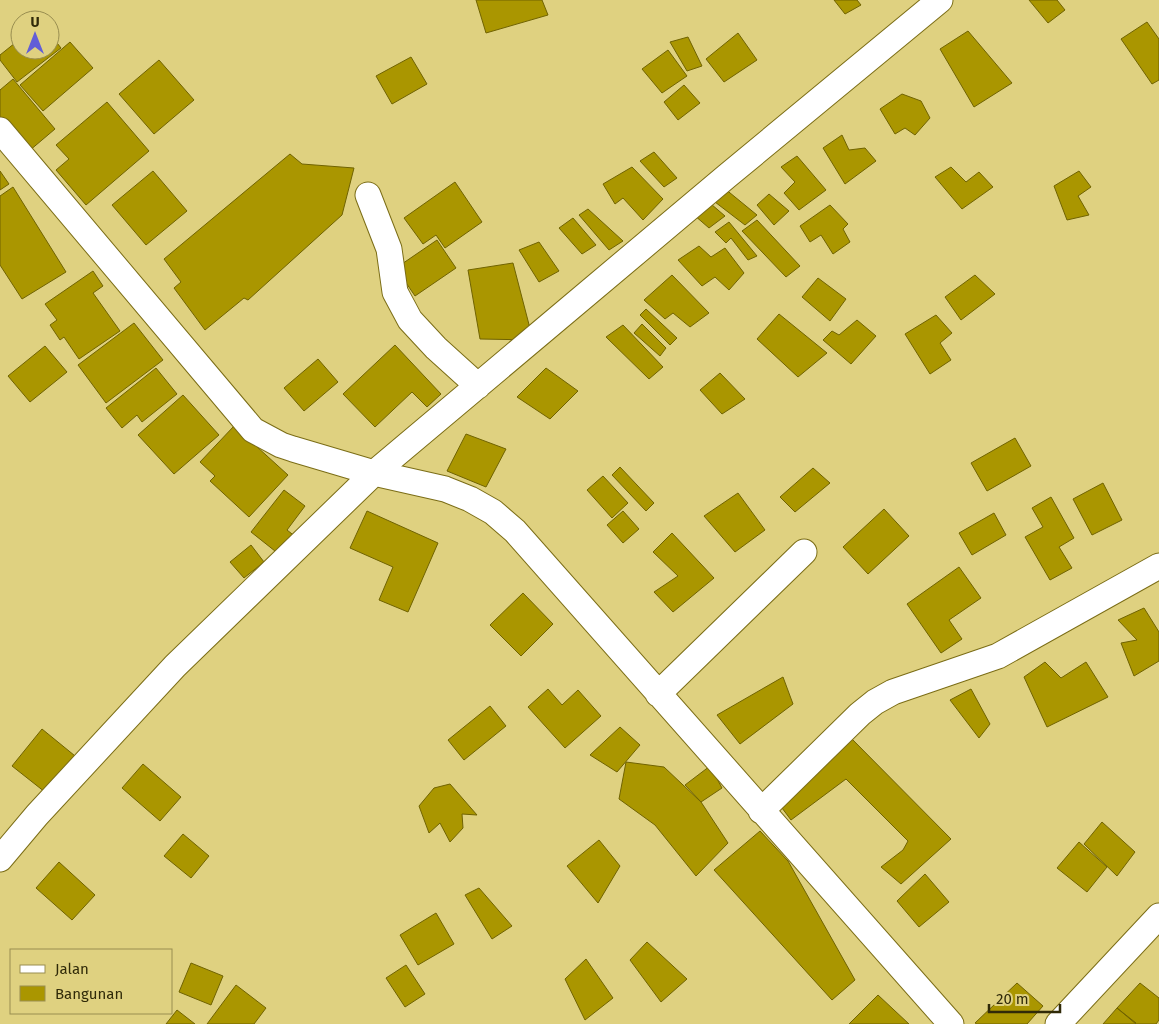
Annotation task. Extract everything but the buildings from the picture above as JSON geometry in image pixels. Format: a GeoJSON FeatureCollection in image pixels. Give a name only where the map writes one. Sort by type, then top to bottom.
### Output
{"type":"FeatureCollection","features":[{"type":"Feature","properties":{"kind":"street"},"geometry":{"type":"LineString","coordinates":[[0,859],[37,815],[175,666],[374,473],[727,176],[940,0]]}},
{"type":"Feature","properties":{"kind":"street"},"geometry":{"type":"LineString","coordinates":[[0,130],[253,430],[281,445],[374,473],[445,489],[470,499],[493,512],[515,531],[951,1024]]}},
{"type":"Feature","properties":{"kind":"street"},"geometry":{"type":"LineString","coordinates":[[368,195],[389,249],[395,292],[410,320],[436,348],[478,386]]}},
{"type":"Feature","properties":{"kind":"street"},"geometry":{"type":"LineString","coordinates":[[658,694],[804,552]]}},
{"type":"Feature","properties":{"kind":"street"},"geometry":{"type":"LineString","coordinates":[[761,811],[874,702],[893,692],[998,656],[1159,566]]}},
{"type":"Feature","properties":{"kind":"street"},"geometry":{"type":"LineString","coordinates":[[1058,1024],[1159,916]]}}]}
